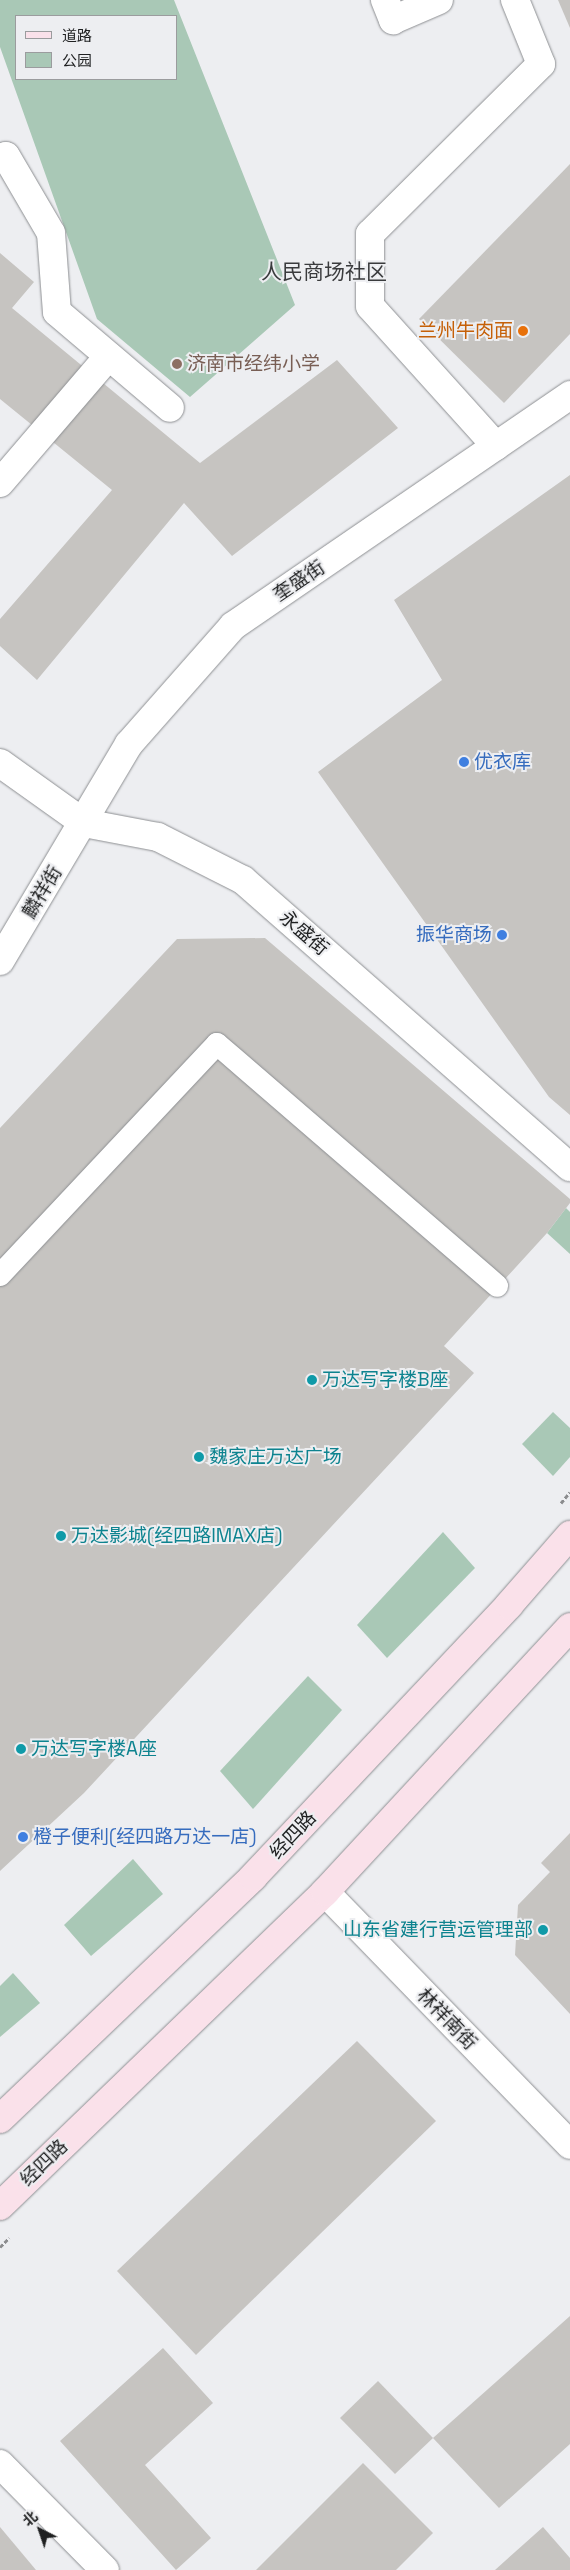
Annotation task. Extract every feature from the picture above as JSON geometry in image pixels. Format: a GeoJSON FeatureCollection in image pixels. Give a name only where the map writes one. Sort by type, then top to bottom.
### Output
{"type":"FeatureCollection","features":[{"type":"Feature","properties":{"kind":"main road","name":"经四路"},"geometry":{"type":"LineString","coordinates":[[0,2119],[253,1878],[509,1605],[570,1535]]}},
{"type":"Feature","properties":{"kind":"main road","name":"经四路"},"geometry":{"type":"LineString","coordinates":[[0,2206],[325,1892],[570,1627]]}},
{"type":"Feature","properties":{"kind":"street"},"geometry":{"type":"LineString","coordinates":[[385,0],[394,20],[439,0]]}},
{"type":"Feature","properties":{"kind":"street"},"geometry":{"type":"LineString","coordinates":[[496,446],[370,306],[370,234],[541,64],[515,0]]}},
{"type":"Feature","properties":{"kind":"street"},"geometry":{"type":"LineString","coordinates":[[0,158],[6,156],[51,232],[58,312],[170,408]]}},
{"type":"Feature","properties":{"kind":"street"},"geometry":{"type":"LineString","coordinates":[[0,483],[109,356]]}},
{"type":"Feature","properties":{"kind":"street","name":"奎盛街"},"geometry":{"type":"LineString","coordinates":[[84,822],[129,744],[233,626],[570,395]]}},
{"type":"Feature","properties":{"kind":"street","name":"永盛街"},"geometry":{"type":"LineString","coordinates":[[0,763],[84,822],[158,837],[243,880],[570,1167]]}},
{"type":"Feature","properties":{"kind":"street","name":"麟祥街"},"geometry":{"type":"LineString","coordinates":[[0,961],[84,822]]}},
{"type":"Feature","properties":{"kind":"street"},"geometry":{"type":"LineString","coordinates":[[0,1275],[217,1044],[497,1286]]}},
{"type":"Feature","properties":{"kind":"street","name":"林祥南街"},"geometry":{"type":"LineString","coordinates":[[325,1892],[570,2145]]}},
{"type":"Feature","properties":{"kind":"street"},"geometry":{"type":"LineString","coordinates":[[0,2464],[105,2570]]}},
{"type":"Feature","properties":{"kind":"green space"},"geometry":{"type":"Polygon","coordinates":[[[0,0],[174,0],[295,305],[190,397],[97,319],[0,47],[0,0]]]}},
{"type":"Feature","properties":{"kind":"green space"},"geometry":{"type":"Polygon","coordinates":[[[566,1208],[570,1212],[570,1254],[547,1233],[566,1208]]]}},
{"type":"Feature","properties":{"kind":"green space"},"geometry":{"type":"Polygon","coordinates":[[[553,1412],[570,1428],[570,1457],[553,1476],[522,1444],[553,1412]]]}},
{"type":"Feature","properties":{"kind":"green space"},"geometry":{"type":"Polygon","coordinates":[[[443,1532],[475,1568],[387,1658],[357,1625],[443,1532]]]}},
{"type":"Feature","properties":{"kind":"green space"},"geometry":{"type":"Polygon","coordinates":[[[308,1676],[342,1710],[253,1809],[220,1771],[308,1676]]]}},
{"type":"Feature","properties":{"kind":"green space"},"geometry":{"type":"Polygon","coordinates":[[[133,1859],[163,1894],[91,1956],[64,1925],[133,1859]]]}},
{"type":"Feature","properties":{"kind":"green space"},"geometry":{"type":"Polygon","coordinates":[[[13,1973],[40,2003],[0,2037],[0,1986],[13,1973]]]}},
{"type":"Feature","properties":{"kind":"building"},"geometry":{"type":"Polygon","coordinates":[[[558,0],[570,0],[570,28],[558,0]]]}},
{"type":"Feature","properties":{"kind":"building"},"geometry":{"type":"Polygon","coordinates":[[[570,164],[570,334],[504,403],[419,319],[570,164]]]}},
{"type":"Feature","properties":{"kind":"building"},"geometry":{"type":"Polygon","coordinates":[[[0,253],[34,282],[12,308],[200,463],[337,360],[398,428],[232,556],[184,503],[37,680],[0,646],[0,619],[112,490],[0,399],[0,253]]]}},
{"type":"Feature","properties":{"kind":"building","name":"振华商场"},"geometry":{"type":"Polygon","coordinates":[[[570,475],[570,1115],[549,1097],[318,772],[442,680],[394,600],[570,475]]]}},
{"type":"Feature","properties":{"kind":"building","name":"魏家庄万达广场"},"geometry":{"type":"Polygon","coordinates":[[[265,938],[570,1199],[570,1203],[547,1233],[444,1346],[474,1373],[84,1793],[0,1871],[0,1128],[177,939],[265,938]]]}},
{"type":"Feature","properties":{"kind":"building","name":"山东省建行营运管理部"},"geometry":{"type":"Polygon","coordinates":[[[570,1833],[570,2014],[515,1955],[518,1905],[550,1872],[541,1863],[570,1833]]]}},
{"type":"Feature","properties":{"kind":"building"},"geometry":{"type":"Polygon","coordinates":[[[357,2041],[436,2121],[196,2355],[117,2271],[357,2041]]]}},
{"type":"Feature","properties":{"kind":"building"},"geometry":{"type":"Polygon","coordinates":[[[570,2316],[570,2444],[499,2508],[433,2438],[570,2316]]]}},
{"type":"Feature","properties":{"kind":"building"},"geometry":{"type":"Polygon","coordinates":[[[163,2348],[213,2403],[145,2465],[211,2538],[176,2570],[60,2441],[163,2348]]]}},
{"type":"Feature","properties":{"kind":"building"},"geometry":{"type":"Polygon","coordinates":[[[378,2381],[433,2438],[395,2474],[340,2418],[378,2381]]]}},
{"type":"Feature","properties":{"kind":"building"},"geometry":{"type":"Polygon","coordinates":[[[363,2463],[433,2533],[396,2570],[256,2570],[363,2463]]]}},
{"type":"Feature","properties":{"kind":"building"},"geometry":{"type":"Polygon","coordinates":[[[0,2527],[36,2570],[0,2570],[0,2527]]]}},
{"type":"Feature","properties":{"kind":"building"},"geometry":{"type":"Polygon","coordinates":[[[543,2527],[570,2558],[570,2570],[495,2570],[543,2527]]]}},
{"type":"Feature","properties":{"kind":"place","name":"兰州牛肉面"},"geometry":{"type":"Point","coordinates":[523,331]}},
{"type":"Feature","properties":{"kind":"place","name":"济南市经纬小学"},"geometry":{"type":"Point","coordinates":[177,364]}},
{"type":"Feature","properties":{"kind":"place","name":"优衣库"},"geometry":{"type":"Point","coordinates":[464,762]}},
{"type":"Feature","properties":{"kind":"place","name":"振华商场"},"geometry":{"type":"Point","coordinates":[502,935]}},
{"type":"Feature","properties":{"kind":"place","name":"万达写字楼B座"},"geometry":{"type":"Point","coordinates":[312,1380]}},
{"type":"Feature","properties":{"kind":"place","name":"魏家庄万达广场"},"geometry":{"type":"Point","coordinates":[199,1457]}},
{"type":"Feature","properties":{"kind":"place","name":"万达影城(经四路IMAX店)"},"geometry":{"type":"Point","coordinates":[61,1536]}},
{"type":"Feature","properties":{"kind":"place","name":"万达写字楼A座"},"geometry":{"type":"Point","coordinates":[21,1749]}},
{"type":"Feature","properties":{"kind":"place","name":"橙子便利(经四路万达一店)"},"geometry":{"type":"Point","coordinates":[23,1837]}},
{"type":"Feature","properties":{"kind":"place","name":"山东省建行营运管理部"},"geometry":{"type":"Point","coordinates":[543,1930]}},
{"type":"Feature","properties":{"kind":"district","name":"人民商场社区"},"geometry":{"type":"Point","coordinates":[324,272]}}]}
